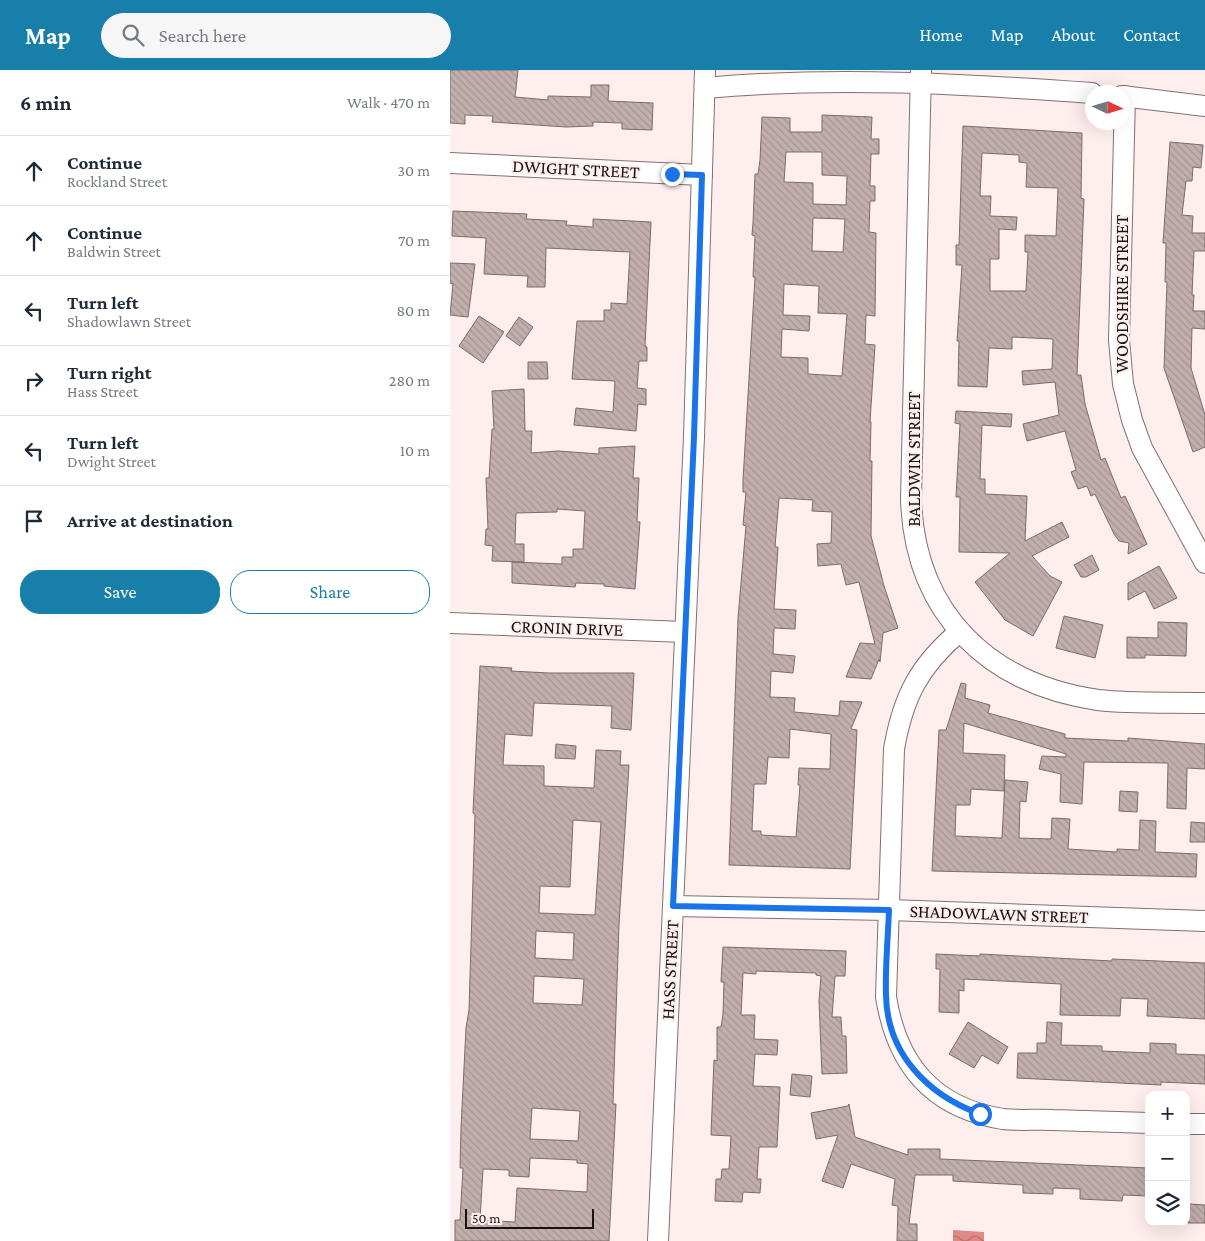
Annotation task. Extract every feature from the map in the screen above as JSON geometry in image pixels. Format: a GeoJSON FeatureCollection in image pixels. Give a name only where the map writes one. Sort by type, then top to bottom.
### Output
{"type":"FeatureCollection","features":[{"type":"Feature","properties":{"kind":"street"},"geometry":{"type":"LineString","coordinates":[[705,79],[818,80],[921,77],[1085,92]]}},
{"type":"Feature","properties":{"kind":"street","name":"BALDWIN STREET"},"geometry":{"type":"LineString","coordinates":[[921,77],[911,519],[916,550],[926,580],[941,608],[959,632]]}},
{"type":"Feature","properties":{"kind":"street","name":"HASS STREET"},"geometry":{"type":"LineString","coordinates":[[658,1241],[685,632],[705,79]]}},
{"type":"Feature","properties":{"kind":"street"},"geometry":{"type":"LineString","coordinates":[[1130,97],[1205,106]]}},
{"type":"Feature","properties":{"kind":"street","name":"WOODSHIRE STREET"},"geometry":{"type":"LineString","coordinates":[[1123,130],[1119,340],[1123,384],[1132,420],[1142,448],[1205,563]]}},
{"type":"Feature","properties":{"kind":"street","name":"DWIGHT STREET"},"geometry":{"type":"LineString","coordinates":[[450,163],[702,175]]}},
{"type":"Feature","properties":{"kind":"street","name":"CRONIN DRIVE"},"geometry":{"type":"LineString","coordinates":[[450,623],[685,632]]}},
{"type":"Feature","properties":{"kind":"street"},"geometry":{"type":"LineString","coordinates":[[1145,1122],[1003,1119],[980,1114],[956,1104],[934,1091],[920,1077],[898,1045],[890,1023],[886,997],[894,749],[899,721],[908,694],[923,669],[941,647],[959,632],[978,651],[1004,669],[1026,680],[1056,690],[1099,700],[1205,702]]}},
{"type":"Feature","properties":{"kind":"street","name":"SHADOWLAWN STREET"},"geometry":{"type":"LineString","coordinates":[[673,906],[889,910],[1205,921]]}},
{"type":"Feature","properties":{"kind":"street"},"geometry":{"type":"LineString","coordinates":[[1190,1124],[1205,1124]]}},
{"type":"Feature","properties":{"kind":"water"},"geometry":{"type":"Polygon","coordinates":[[[953,1230],[984,1232],[984,1241],[953,1241],[953,1230]]]}},
{"type":"Feature","properties":{"kind":"building"},"geometry":{"type":"Polygon","coordinates":[[[450,70],[518,70],[515,97],[548,100],[548,96],[591,97],[591,85],[609,85],[608,101],[653,103],[652,130],[622,129],[622,123],[593,122],[593,126],[566,127],[492,122],[493,116],[465,115],[465,124],[450,123],[450,70]]]}},
{"type":"Feature","properties":{"kind":"building"},"geometry":{"type":"Polygon","coordinates":[[[822,115],[872,117],[871,139],[879,139],[879,154],[871,154],[870,186],[875,186],[875,201],[870,201],[869,232],[876,233],[875,316],[866,315],[865,344],[875,345],[870,422],[870,461],[872,461],[871,536],[884,586],[898,628],[883,633],[880,662],[879,659],[871,679],[846,677],[860,643],[875,644],[859,582],[846,585],[841,564],[818,566],[817,544],[831,543],[832,512],[812,511],[813,500],[779,498],[775,547],[778,547],[774,609],[796,610],[795,629],[774,628],[773,654],[795,656],[793,673],[771,671],[770,697],[795,698],[794,712],[839,716],[840,701],[862,702],[851,729],[857,730],[850,869],[729,865],[738,618],[746,526],[743,525],[746,492],[743,492],[743,480],[755,277],[753,277],[755,236],[752,235],[755,174],[758,174],[760,160],[762,117],[790,118],[790,132],[822,132],[822,115]],[[786,152],[784,182],[813,183],[813,204],[846,205],[847,176],[822,175],[822,152],[786,152]],[[813,218],[812,251],[843,252],[845,219],[813,218]],[[784,284],[783,315],[810,316],[809,331],[782,329],[781,357],[808,358],[808,374],[842,376],[847,314],[818,313],[819,286],[784,284]],[[790,729],[789,758],[768,757],[766,784],[754,784],[752,831],[761,831],[761,835],[796,837],[800,785],[798,785],[799,768],[830,769],[831,734],[790,729]]]}},
{"type":"Feature","properties":{"kind":"building"},"geometry":{"type":"Polygon","coordinates":[[[963,126],[1082,133],[1081,198],[1084,199],[1077,375],[1081,375],[1085,404],[1101,460],[1105,458],[1121,498],[1125,496],[1147,544],[1128,554],[1129,543],[1119,541],[1114,534],[1095,494],[1091,496],[1087,486],[1078,489],[1071,472],[1076,470],[1065,431],[1027,441],[1023,424],[1059,415],[1055,382],[1023,385],[1022,371],[1052,369],[1053,339],[1012,337],[1012,349],[989,348],[987,387],[958,386],[959,341],[957,341],[962,265],[956,265],[956,245],[959,245],[963,126]],[[982,153],[980,196],[991,196],[990,216],[1017,217],[1016,230],[999,229],[999,259],[990,259],[990,291],[1026,291],[1028,252],[1025,252],[1025,235],[1056,236],[1058,188],[1026,187],[1027,163],[1019,162],[1019,155],[982,153]]]}},
{"type":"Feature","properties":{"kind":"building"},"geometry":{"type":"Polygon","coordinates":[[[1170,142],[1203,145],[1201,168],[1193,167],[1192,181],[1186,181],[1182,215],[1193,216],[1192,233],[1205,233],[1205,251],[1194,251],[1192,295],[1194,295],[1193,311],[1205,311],[1205,329],[1192,328],[1191,368],[1205,415],[1205,447],[1193,452],[1164,368],[1167,282],[1165,282],[1166,243],[1163,243],[1170,142]]]}},
{"type":"Feature","properties":{"kind":"building"},"geometry":{"type":"Polygon","coordinates":[[[453,211],[527,214],[526,219],[567,221],[566,225],[593,227],[593,219],[651,222],[645,346],[647,347],[647,361],[639,361],[637,388],[646,389],[646,405],[638,404],[636,431],[574,425],[576,408],[613,412],[615,381],[572,379],[577,321],[604,321],[604,310],[611,310],[611,303],[627,304],[630,252],[546,248],[545,287],[527,287],[528,276],[484,274],[486,238],[452,236],[453,211]]]}},
{"type":"Feature","properties":{"kind":"building"},"geometry":{"type":"Polygon","coordinates":[[[450,263],[475,264],[468,317],[450,315],[453,284],[450,283],[450,263]]]}},
{"type":"Feature","properties":{"kind":"building"},"geometry":{"type":"Polygon","coordinates":[[[479,316],[504,332],[483,363],[459,346],[479,316]]]}},
{"type":"Feature","properties":{"kind":"building"},"geometry":{"type":"Polygon","coordinates":[[[519,317],[533,327],[520,346],[506,336],[519,317]]]}},
{"type":"Feature","properties":{"kind":"building"},"geometry":{"type":"Polygon","coordinates":[[[528,362],[547,362],[548,379],[528,379],[528,362]]]}},
{"type":"Feature","properties":{"kind":"building"},"geometry":{"type":"Polygon","coordinates":[[[524,389],[525,431],[532,431],[531,453],[558,451],[599,454],[599,448],[635,446],[633,478],[639,478],[637,522],[640,522],[635,589],[604,586],[604,584],[576,583],[575,587],[512,583],[512,562],[562,564],[562,557],[573,557],[573,549],[583,549],[585,511],[557,509],[557,512],[516,513],[515,544],[524,544],[524,562],[492,561],[493,546],[485,545],[486,529],[488,529],[486,478],[489,478],[492,429],[494,429],[492,391],[524,389]]]}},
{"type":"Feature","properties":{"kind":"building"},"geometry":{"type":"Polygon","coordinates":[[[956,411],[1012,414],[1011,427],[982,425],[980,479],[985,479],[985,494],[1027,496],[1025,541],[1062,522],[1069,537],[1032,556],[1050,576],[1062,582],[1033,636],[1005,620],[975,582],[1010,553],[959,552],[960,497],[956,497],[960,424],[955,423],[956,411]]]}},
{"type":"Feature","properties":{"kind":"building"},"geometry":{"type":"Polygon","coordinates":[[[1092,555],[1099,570],[1086,577],[1081,577],[1074,565],[1092,555]]]}},
{"type":"Feature","properties":{"kind":"building"},"geometry":{"type":"Polygon","coordinates":[[[1159,566],[1177,598],[1154,609],[1145,591],[1128,600],[1128,583],[1159,566]]]}},
{"type":"Feature","properties":{"kind":"building"},"geometry":{"type":"Polygon","coordinates":[[[1064,616],[1103,625],[1095,658],[1056,648],[1064,616]]]}},
{"type":"Feature","properties":{"kind":"building"},"geometry":{"type":"Polygon","coordinates":[[[1158,622],[1187,623],[1186,656],[1145,655],[1145,658],[1127,658],[1127,637],[1158,638],[1158,622]]]}},
{"type":"Feature","properties":{"kind":"building"},"geometry":{"type":"Polygon","coordinates":[[[480,666],[512,668],[511,671],[549,673],[634,673],[631,730],[611,728],[612,706],[534,703],[532,736],[505,734],[503,765],[544,766],[544,786],[594,788],[596,750],[621,751],[620,765],[629,765],[619,924],[613,1104],[616,1104],[609,1241],[455,1241],[455,1220],[460,1220],[463,1168],[460,1168],[461,1128],[466,1028],[469,1010],[475,814],[473,813],[480,666]],[[573,820],[570,887],[540,886],[539,913],[595,915],[601,822],[573,820]],[[536,931],[535,958],[573,960],[574,933],[536,931]],[[534,976],[533,1003],[582,1005],[584,979],[534,976]],[[532,1108],[530,1139],[578,1141],[580,1111],[532,1108]],[[530,1158],[529,1177],[509,1176],[509,1170],[483,1169],[480,1220],[515,1222],[517,1188],[587,1192],[588,1164],[577,1163],[577,1160],[530,1158]]]}},
{"type":"Feature","properties":{"kind":"building"},"geometry":{"type":"Polygon","coordinates":[[[961,683],[966,684],[965,698],[990,705],[988,713],[1065,734],[1065,738],[1128,741],[1128,738],[1205,744],[1205,769],[1187,768],[1186,809],[1167,808],[1168,763],[1084,762],[1082,804],[1060,802],[1061,774],[1039,769],[1042,756],[1066,757],[1066,754],[964,723],[963,753],[1005,755],[1004,791],[971,789],[970,805],[956,805],[955,836],[1002,838],[1005,780],[1028,782],[1026,802],[1020,801],[1019,838],[1051,839],[1052,818],[1070,819],[1068,849],[1117,852],[1117,849],[1139,850],[1140,820],[1156,821],[1155,852],[1197,854],[1196,877],[932,871],[939,730],[946,730],[961,683]]]}},
{"type":"Feature","properties":{"kind":"building"},"geometry":{"type":"Polygon","coordinates":[[[556,744],[576,746],[575,759],[555,758],[556,744]]]}},
{"type":"Feature","properties":{"kind":"building"},"geometry":{"type":"Polygon","coordinates":[[[1120,791],[1138,792],[1137,812],[1119,811],[1120,791]]]}},
{"type":"Feature","properties":{"kind":"building"},"geometry":{"type":"Polygon","coordinates":[[[1191,822],[1205,823],[1205,842],[1190,842],[1191,822]]]}},
{"type":"Feature","properties":{"kind":"building"},"geometry":{"type":"Polygon","coordinates":[[[723,947],[846,951],[845,976],[835,976],[832,1017],[841,1017],[842,1036],[846,1036],[847,1073],[822,1074],[819,1001],[821,976],[816,975],[816,973],[756,971],[756,974],[743,973],[741,1015],[755,1015],[754,1039],[778,1040],[777,1055],[755,1054],[753,1086],[780,1087],[777,1147],[759,1147],[757,1179],[761,1179],[760,1193],[743,1192],[742,1202],[715,1201],[716,1179],[721,1179],[722,1169],[729,1169],[731,1136],[711,1135],[714,1060],[717,1061],[717,1027],[721,1027],[723,1014],[724,982],[721,982],[723,947]]]}},
{"type":"Feature","properties":{"kind":"building"},"geometry":{"type":"Polygon","coordinates":[[[936,954],[1205,963],[1205,1019],[1147,1016],[1148,999],[1121,998],[1120,1016],[1060,1015],[1061,984],[964,979],[964,991],[959,990],[959,1013],[939,1012],[940,969],[936,969],[936,954]]]}},
{"type":"Feature","properties":{"kind":"building"},"geometry":{"type":"Polygon","coordinates":[[[968,1022],[1008,1047],[998,1064],[982,1055],[974,1068],[949,1054],[968,1022]]]}},
{"type":"Feature","properties":{"kind":"building"},"geometry":{"type":"Polygon","coordinates":[[[1047,1022],[1062,1023],[1061,1045],[1102,1046],[1102,1051],[1150,1053],[1150,1043],[1176,1044],[1176,1054],[1205,1055],[1205,1084],[1161,1082],[1161,1085],[1017,1078],[1018,1053],[1037,1053],[1037,1043],[1046,1043],[1047,1022]]]}},
{"type":"Feature","properties":{"kind":"building"},"geometry":{"type":"Polygon","coordinates":[[[792,1074],[812,1076],[810,1097],[790,1095],[792,1074]]]}},
{"type":"Feature","properties":{"kind":"building"},"geometry":{"type":"Polygon","coordinates":[[[849,1104],[855,1137],[908,1155],[908,1149],[940,1149],[940,1159],[1145,1168],[1145,1196],[1123,1195],[1122,1201],[1080,1199],[1080,1189],[1053,1188],[1053,1194],[1023,1193],[1023,1185],[953,1181],[953,1175],[915,1175],[909,1224],[917,1224],[917,1241],[897,1241],[898,1206],[892,1205],[895,1179],[851,1164],[843,1188],[822,1181],[838,1135],[816,1139],[811,1113],[848,1106],[849,1104]]]}},
{"type":"Feature","properties":{"kind":"building"},"geometry":{"type":"Polygon","coordinates":[[[1190,1204],[1205,1205],[1205,1223],[1190,1223],[1190,1204]]]}},
{"type":"Feature","properties":{"kind":"route"},"geometry":{"type":"LineString","coordinates":[[672,174],[702,175],[694,437],[673,906],[889,910],[886,997],[890,1023],[898,1045],[907,1061],[934,1091],[964,1108],[980,1114]]}}]}
